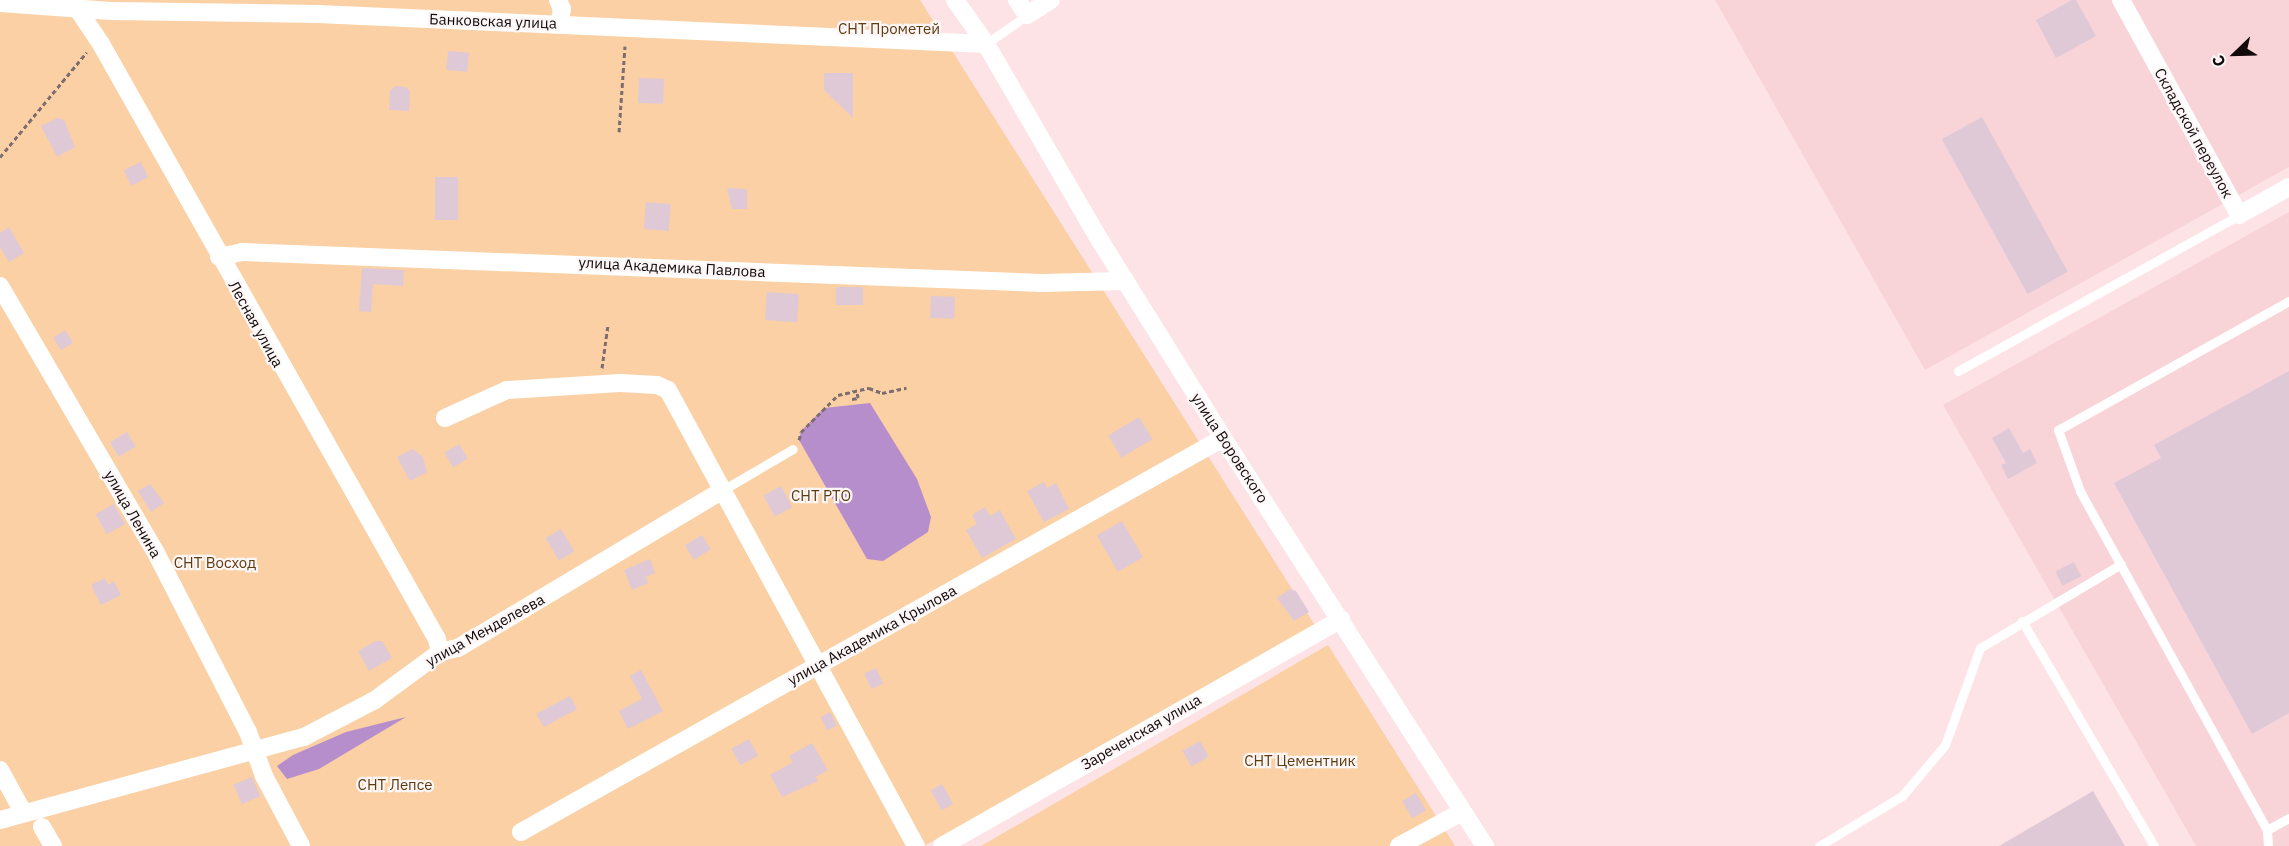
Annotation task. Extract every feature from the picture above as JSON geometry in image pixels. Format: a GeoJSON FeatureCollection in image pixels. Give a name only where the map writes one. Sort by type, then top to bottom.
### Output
{"type":"FeatureCollection","features":[{"type":"Feature","properties":{"kind":"street"},"geometry":{"type":"LineString","coordinates":[[558,0],[562,9],[559,24]]}},
{"type":"Feature","properties":{"kind":"street","name":"улица Воровского"},"geometry":{"type":"LineString","coordinates":[[955,0],[986,44],[1126,281],[1223,438],[1485,846]]}},
{"type":"Feature","properties":{"kind":"street"},"geometry":{"type":"LineString","coordinates":[[1022,7],[1050,0]]}},
{"type":"Feature","properties":{"kind":"street","name":"Складской переулок"},"geometry":{"type":"LineString","coordinates":[[2121,0],[2239,215],[2289,187]]}},
{"type":"Feature","properties":{"kind":"street","name":"Банковская улица"},"geometry":{"type":"LineString","coordinates":[[0,3],[559,24],[986,44]]}},
{"type":"Feature","properties":{"kind":"street","name":"Лесная улица"},"geometry":{"type":"LineString","coordinates":[[72,4],[98,39],[219,257],[437,639],[440,652]]}},
{"type":"Feature","properties":{"kind":"street","name":"улица Академика Павлова"},"geometry":{"type":"LineString","coordinates":[[219,257],[242,252],[1041,282],[1126,281]]}},
{"type":"Feature","properties":{"kind":"street","name":"улица Ленина"},"geometry":{"type":"LineString","coordinates":[[0,286],[155,551],[255,753],[264,776],[301,846]]}},
{"type":"Feature","properties":{"kind":"street"},"geometry":{"type":"LineString","coordinates":[[445,418],[507,390],[600,383],[657,385],[669,390],[721,491],[916,846]]}},
{"type":"Feature","properties":{"kind":"street","name":"улица Академика Крылова"},"geometry":{"type":"LineString","coordinates":[[521,832],[1223,438]]}},
{"type":"Feature","properties":{"kind":"street","name":"улица Менделеева"},"geometry":{"type":"LineString","coordinates":[[0,820],[23,812],[255,753],[304,737],[375,700],[440,652],[458,648],[721,491]]}},
{"type":"Feature","properties":{"kind":"street","name":"Зареченская улица"},"geometry":{"type":"LineString","coordinates":[[942,846],[1341,619]]}},
{"type":"Feature","properties":{"kind":"street"},"geometry":{"type":"LineString","coordinates":[[0,770],[23,812]]}},
{"type":"Feature","properties":{"kind":"street"},"geometry":{"type":"LineString","coordinates":[[1399,846],[1462,812]]}},
{"type":"Feature","properties":{"kind":"street"},"geometry":{"type":"LineString","coordinates":[[42,827],[53,846]]}},
{"type":"Feature","properties":{"kind":"lane"},"geometry":{"type":"LineString","coordinates":[[986,44],[1022,7]]}},
{"type":"Feature","properties":{"kind":"lane"},"geometry":{"type":"LineString","coordinates":[[1958,371],[2239,215]]}},
{"type":"Feature","properties":{"kind":"lane"},"geometry":{"type":"LineString","coordinates":[[2268,846],[2267,830],[2080,491],[2058,430],[2289,301]]}},
{"type":"Feature","properties":{"kind":"lane"},"geometry":{"type":"LineString","coordinates":[[721,491],[793,449]]}},
{"type":"Feature","properties":{"kind":"lane"},"geometry":{"type":"LineString","coordinates":[[1819,846],[1902,796],[1945,745],[1980,648],[2121,564]]}},
{"type":"Feature","properties":{"kind":"lane"},"geometry":{"type":"LineString","coordinates":[[2022,621],[2154,846]]}},
{"type":"Feature","properties":{"kind":"lane"},"geometry":{"type":"LineString","coordinates":[[2267,830],[2289,818]]}},
{"type":"Feature","properties":{"kind":"path"},"geometry":{"type":"LineString","coordinates":[[0,157],[98,39]]}},
{"type":"Feature","properties":{"kind":"path"},"geometry":{"type":"LineString","coordinates":[[619,132],[625,46]]}},
{"type":"Feature","properties":{"kind":"path"},"geometry":{"type":"LineString","coordinates":[[600,383],[608,325]]}},
{"type":"Feature","properties":{"kind":"path"},"geometry":{"type":"LineString","coordinates":[[799,440],[823,408],[838,395],[869,388],[882,393],[906,388]]}},
{"type":"Feature","properties":{"kind":"path"},"geometry":{"type":"LineString","coordinates":[[852,399],[858,398],[857,391]]}},
{"type":"Feature","properties":{"kind":"shaded area"},"geometry":{"type":"Polygon","coordinates":[[[1715,0],[2289,0],[2289,167],[1925,370],[1715,0]]]}},
{"type":"Feature","properties":{"kind":"shaded area"},"geometry":{"type":"Polygon","coordinates":[[[2289,212],[2289,846],[2196,846],[1943,405],[2289,212]]]}},
{"type":"Feature","properties":{"kind":"shaded area"},"geometry":{"type":"Polygon","coordinates":[[[870,403],[917,479],[931,517],[928,532],[883,561],[867,559],[799,440],[801,431],[824,408],[870,403]]]}},
{"type":"Feature","properties":{"kind":"shaded area"},"geometry":{"type":"Polygon","coordinates":[[[406,717],[319,769],[287,779],[277,766],[293,755],[346,732],[406,717]]]}},
{"type":"Feature","properties":{"kind":"green space","name":"СНТ РТО"},"geometry":{"type":"Polygon","coordinates":[[[0,0],[920,0],[1316,627],[924,846],[0,846],[0,0]]]}},
{"type":"Feature","properties":{"kind":"green space","name":"СНТ Цементник"},"geometry":{"type":"Polygon","coordinates":[[[1328,645],[1455,846],[981,846],[1328,645]]]}},
{"type":"Feature","properties":{"kind":"building"},"geometry":{"type":"Polygon","coordinates":[[[2076,0],[2096,36],[2056,58],[2036,20],[2076,0]]]}},
{"type":"Feature","properties":{"kind":"building"},"geometry":{"type":"Polygon","coordinates":[[[448,51],[469,53],[467,72],[446,70],[448,51]]]}},
{"type":"Feature","properties":{"kind":"building"},"geometry":{"type":"Polygon","coordinates":[[[824,73],[853,73],[853,118],[824,90],[824,73]]]}},
{"type":"Feature","properties":{"kind":"building"},"geometry":{"type":"Polygon","coordinates":[[[639,78],[664,79],[663,104],[638,103],[639,78]]]}},
{"type":"Feature","properties":{"kind":"building"},"geometry":{"type":"Polygon","coordinates":[[[395,86],[406,87],[410,92],[409,111],[389,110],[390,91],[395,86]]]}},
{"type":"Feature","properties":{"kind":"building"},"geometry":{"type":"Polygon","coordinates":[[[1982,117],[2068,272],[2028,294],[1942,139],[1982,117]]]}},
{"type":"Feature","properties":{"kind":"building"},"geometry":{"type":"Polygon","coordinates":[[[57,118],[64,120],[75,147],[57,157],[41,126],[57,118]]]}},
{"type":"Feature","properties":{"kind":"building"},"geometry":{"type":"Polygon","coordinates":[[[141,162],[148,177],[131,185],[124,170],[141,162]]]}},
{"type":"Feature","properties":{"kind":"building"},"geometry":{"type":"Polygon","coordinates":[[[435,177],[458,177],[458,220],[435,220],[435,177]]]}},
{"type":"Feature","properties":{"kind":"building"},"geometry":{"type":"Polygon","coordinates":[[[727,188],[747,189],[747,209],[732,209],[727,188]]]}},
{"type":"Feature","properties":{"kind":"building"},"geometry":{"type":"Polygon","coordinates":[[[646,202],[671,204],[669,231],[644,229],[646,202]]]}},
{"type":"Feature","properties":{"kind":"building"},"geometry":{"type":"Polygon","coordinates":[[[9,227],[24,253],[9,262],[0,247],[0,233],[9,227]]]}},
{"type":"Feature","properties":{"kind":"building"},"geometry":{"type":"Polygon","coordinates":[[[362,268],[404,270],[403,286],[373,284],[371,312],[359,311],[362,268]]]}},
{"type":"Feature","properties":{"kind":"building"},"geometry":{"type":"Polygon","coordinates":[[[836,287],[863,287],[863,305],[836,305],[836,287]]]}},
{"type":"Feature","properties":{"kind":"building"},"geometry":{"type":"Polygon","coordinates":[[[767,292],[799,294],[797,322],[765,320],[767,292]]]}},
{"type":"Feature","properties":{"kind":"building"},"geometry":{"type":"Polygon","coordinates":[[[931,296],[955,297],[954,319],[930,318],[931,296]]]}},
{"type":"Feature","properties":{"kind":"building"},"geometry":{"type":"Polygon","coordinates":[[[65,330],[73,343],[61,350],[53,337],[65,330]]]}},
{"type":"Feature","properties":{"kind":"building"},"geometry":{"type":"Polygon","coordinates":[[[2289,371],[2289,713],[2252,734],[2114,483],[2161,458],[2154,445],[2289,371]]]}},
{"type":"Feature","properties":{"kind":"building"},"geometry":{"type":"Polygon","coordinates":[[[1139,417],[1152,439],[1122,458],[1108,436],[1139,417]]]}},
{"type":"Feature","properties":{"kind":"building"},"geometry":{"type":"Polygon","coordinates":[[[2009,428],[2023,453],[2030,449],[2037,463],[2008,479],[2001,465],[2006,463],[1992,438],[2009,428]]]}},
{"type":"Feature","properties":{"kind":"building"},"geometry":{"type":"Polygon","coordinates":[[[127,432],[136,447],[119,457],[110,442],[127,432]]]}},
{"type":"Feature","properties":{"kind":"building"},"geometry":{"type":"Polygon","coordinates":[[[459,444],[468,459],[453,467],[444,453],[459,444]]]}},
{"type":"Feature","properties":{"kind":"building"},"geometry":{"type":"Polygon","coordinates":[[[413,449],[423,457],[427,472],[410,481],[397,457],[413,449]]]}},
{"type":"Feature","properties":{"kind":"building"},"geometry":{"type":"Polygon","coordinates":[[[1044,482],[1047,488],[1056,483],[1069,509],[1044,522],[1027,491],[1044,482]]]}},
{"type":"Feature","properties":{"kind":"building"},"geometry":{"type":"Polygon","coordinates":[[[150,484],[164,503],[151,512],[138,491],[150,484]]]}},
{"type":"Feature","properties":{"kind":"building"},"geometry":{"type":"Polygon","coordinates":[[[781,486],[792,507],[775,517],[763,495],[781,486]]]}},
{"type":"Feature","properties":{"kind":"building"},"geometry":{"type":"Polygon","coordinates":[[[114,504],[125,524],[107,534],[96,514],[114,504]]]}},
{"type":"Feature","properties":{"kind":"building"},"geometry":{"type":"Polygon","coordinates":[[[985,507],[990,516],[1000,510],[1016,539],[982,558],[966,530],[977,524],[972,515],[985,507]]]}},
{"type":"Feature","properties":{"kind":"building"},"geometry":{"type":"Polygon","coordinates":[[[1122,521],[1143,557],[1118,572],[1097,536],[1122,521]]]}},
{"type":"Feature","properties":{"kind":"building"},"geometry":{"type":"Polygon","coordinates":[[[561,529],[574,551],[559,561],[546,538],[561,529]]]}},
{"type":"Feature","properties":{"kind":"building"},"geometry":{"type":"Polygon","coordinates":[[[702,535],[711,550],[694,560],[685,545],[702,535]]]}},
{"type":"Feature","properties":{"kind":"building"},"geometry":{"type":"Polygon","coordinates":[[[650,559],[655,573],[646,577],[648,583],[632,590],[624,570],[650,559]]]}},
{"type":"Feature","properties":{"kind":"building"},"geometry":{"type":"Polygon","coordinates":[[[2074,562],[2081,576],[2063,586],[2055,572],[2074,562]]]}},
{"type":"Feature","properties":{"kind":"building"},"geometry":{"type":"Polygon","coordinates":[[[105,578],[108,585],[114,581],[121,595],[101,605],[91,585],[105,578]]]}},
{"type":"Feature","properties":{"kind":"building"},"geometry":{"type":"Polygon","coordinates":[[[1290,589],[1296,591],[1309,612],[1294,621],[1277,598],[1290,589]]]}},
{"type":"Feature","properties":{"kind":"building"},"geometry":{"type":"Polygon","coordinates":[[[376,641],[382,641],[392,658],[369,671],[358,651],[376,641]]]}},
{"type":"Feature","properties":{"kind":"building"},"geometry":{"type":"Polygon","coordinates":[[[876,668],[883,683],[871,689],[864,673],[876,668]]]}},
{"type":"Feature","properties":{"kind":"building"},"geometry":{"type":"Polygon","coordinates":[[[641,670],[663,711],[628,729],[619,711],[642,699],[630,676],[641,670]]]}},
{"type":"Feature","properties":{"kind":"building"},"geometry":{"type":"Polygon","coordinates":[[[570,696],[577,709],[543,727],[536,714],[570,696]]]}},
{"type":"Feature","properties":{"kind":"building"},"geometry":{"type":"Polygon","coordinates":[[[830,712],[837,725],[827,730],[820,717],[830,712]]]}},
{"type":"Feature","properties":{"kind":"building"},"geometry":{"type":"Polygon","coordinates":[[[749,739],[758,756],[740,765],[731,748],[749,739]]]}},
{"type":"Feature","properties":{"kind":"building"},"geometry":{"type":"Polygon","coordinates":[[[1200,741],[1209,757],[1191,766],[1183,751],[1200,741]]]}},
{"type":"Feature","properties":{"kind":"building"},"geometry":{"type":"Polygon","coordinates":[[[812,743],[828,770],[816,777],[818,781],[782,797],[770,775],[793,762],[789,756],[812,743]]]}},
{"type":"Feature","properties":{"kind":"building"},"geometry":{"type":"Polygon","coordinates":[[[252,777],[260,796],[242,804],[234,785],[252,777]]]}},
{"type":"Feature","properties":{"kind":"building"},"geometry":{"type":"Polygon","coordinates":[[[942,784],[953,804],[942,810],[931,790],[942,784]]]}},
{"type":"Feature","properties":{"kind":"building"},"geometry":{"type":"Polygon","coordinates":[[[2093,791],[2125,846],[1999,846],[2059,811],[2093,791]]]}},
{"type":"Feature","properties":{"kind":"building"},"geometry":{"type":"Polygon","coordinates":[[[1416,793],[1426,810],[1412,818],[1402,801],[1416,793]]]}},
{"type":"Feature","properties":{"kind":"park label","name":"СНТ Прометей"},"geometry":{"type":"Point","coordinates":[889,29]}},
{"type":"Feature","properties":{"kind":"park label","name":"СНТ Восход"},"geometry":{"type":"Point","coordinates":[215,563]}},
{"type":"Feature","properties":{"kind":"park label","name":"СНТ Лепсе"},"geometry":{"type":"Point","coordinates":[395,785]}}]}
